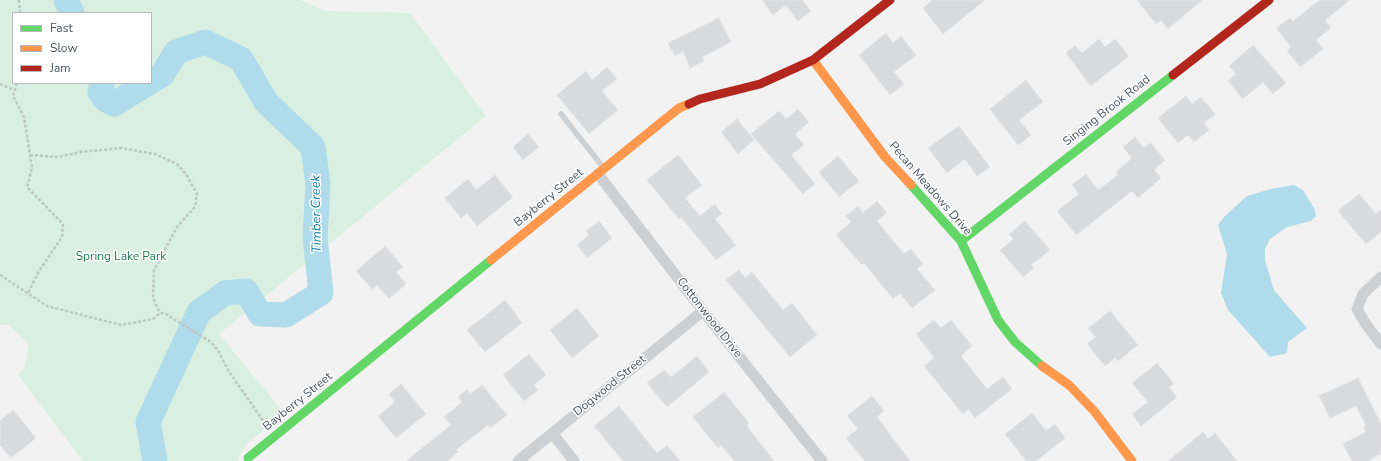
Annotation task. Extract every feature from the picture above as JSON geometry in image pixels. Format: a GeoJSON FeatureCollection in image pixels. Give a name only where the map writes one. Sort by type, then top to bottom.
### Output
{"type":"FeatureCollection","features":[{"type":"Feature","properties":{"kind":"street","name":"Bayberry Street"},"geometry":{"type":"LineString","coordinates":[[248,458],[679,108],[700,100],[760,84],[812,60],[890,0]]}},
{"type":"Feature","properties":{"kind":"street","name":"Singing Brook Road"},"geometry":{"type":"LineString","coordinates":[[961,241],[1269,0]]}},
{"type":"Feature","properties":{"kind":"street","name":"Pecan Meadows Drive"},"geometry":{"type":"LineString","coordinates":[[812,60],[885,157],[961,241],[998,320],[1015,342],[1042,366],[1070,385],[1094,411],[1132,461]]}},
{"type":"Feature","properties":{"kind":"street","name":"Cottonwood Drive"},"geometry":{"type":"LineString","coordinates":[[601,171],[702,311],[822,461]]}},
{"type":"Feature","properties":{"kind":"street"},"geometry":{"type":"LineString","coordinates":[[1381,277],[1363,294],[1357,309],[1365,323],[1381,344]]}},
{"type":"Feature","properties":{"kind":"street","name":"Dogwood Street"},"geometry":{"type":"LineString","coordinates":[[518,461],[702,311]]}},
{"type":"Feature","properties":{"kind":"street"},"geometry":{"type":"LineString","coordinates":[[552,433],[574,461]]}},
{"type":"Feature","properties":{"kind":"lane"},"geometry":{"type":"LineString","coordinates":[[561,114],[601,171]]}},
{"type":"Feature","properties":{"kind":"path"},"geometry":{"type":"LineString","coordinates":[[0,84],[15,90]]}},
{"type":"Feature","properties":{"kind":"path"},"geometry":{"type":"LineString","coordinates":[[17,84],[13,96],[24,116],[32,168],[27,187],[63,224],[62,236],[39,271],[28,293]]}},
{"type":"Feature","properties":{"kind":"path"},"geometry":{"type":"LineString","coordinates":[[30,155],[58,158],[81,152],[121,148],[155,154],[177,164],[186,174],[197,194],[195,207],[177,227],[154,270],[152,284],[153,298],[160,313]]}},
{"type":"Feature","properties":{"kind":"path"},"geometry":{"type":"LineString","coordinates":[[0,275],[47,306],[121,325],[153,319],[160,313]]}},
{"type":"Feature","properties":{"kind":"path"},"geometry":{"type":"LineString","coordinates":[[160,313],[164,313],[211,342],[219,352],[228,370],[276,436]]}},
{"type":"Feature","properties":{"kind":"green space","name":"Spring Lake Park"},"geometry":{"type":"Polygon","coordinates":[[[0,0],[301,0],[325,11],[410,13],[486,116],[219,334],[284,413],[245,445],[237,461],[83,461],[18,375],[25,367],[29,344],[9,325],[0,325],[0,0]]]}},
{"type":"Feature","properties":{"kind":"water"},"geometry":{"type":"Polygon","coordinates":[[[1294,185],[1303,190],[1315,210],[1316,216],[1311,221],[1287,227],[1270,239],[1265,249],[1265,260],[1274,290],[1307,328],[1288,342],[1287,353],[1270,357],[1228,310],[1221,293],[1227,254],[1218,225],[1225,216],[1247,196],[1271,189],[1294,185]]]}},
{"type":"Feature","properties":{"kind":"building"},"geometry":{"type":"Polygon","coordinates":[[[762,0],[802,0],[811,11],[798,21],[786,5],[773,15],[762,0]]]}},
{"type":"Feature","properties":{"kind":"building"},"geometry":{"type":"Polygon","coordinates":[[[933,0],[985,0],[943,34],[923,8],[933,0]]]}},
{"type":"Feature","properties":{"kind":"building"},"geometry":{"type":"Polygon","coordinates":[[[1137,0],[1202,0],[1168,29],[1161,20],[1156,24],[1137,0]]]}},
{"type":"Feature","properties":{"kind":"building"},"geometry":{"type":"Polygon","coordinates":[[[1320,0],[1350,0],[1325,20],[1331,28],[1316,40],[1323,49],[1300,67],[1287,51],[1291,47],[1276,28],[1290,18],[1293,21],[1320,0]]]}},
{"type":"Feature","properties":{"kind":"building"},"geometry":{"type":"Polygon","coordinates":[[[719,18],[731,42],[702,57],[704,61],[690,68],[683,51],[675,56],[668,43],[719,18]]]}},
{"type":"Feature","properties":{"kind":"building"},"geometry":{"type":"Polygon","coordinates":[[[886,33],[893,43],[901,36],[916,55],[894,72],[904,84],[890,95],[859,55],[886,33]]]}},
{"type":"Feature","properties":{"kind":"building"},"geometry":{"type":"Polygon","coordinates":[[[1099,39],[1105,47],[1115,39],[1129,56],[1091,86],[1066,53],[1075,45],[1082,53],[1099,39]]]}},
{"type":"Feature","properties":{"kind":"building"},"geometry":{"type":"Polygon","coordinates":[[[1253,45],[1286,83],[1273,94],[1263,82],[1243,99],[1228,81],[1236,74],[1229,66],[1253,45]]]}},
{"type":"Feature","properties":{"kind":"building"},"geometry":{"type":"Polygon","coordinates":[[[607,67],[617,79],[602,91],[618,110],[589,134],[557,95],[586,71],[592,80],[607,67]]]}},
{"type":"Feature","properties":{"kind":"building"},"geometry":{"type":"Polygon","coordinates":[[[1026,80],[1043,102],[1019,120],[1031,135],[1018,145],[990,109],[1026,80]]]}},
{"type":"Feature","properties":{"kind":"building"},"geometry":{"type":"Polygon","coordinates":[[[1186,96],[1192,104],[1201,97],[1215,114],[1204,123],[1209,130],[1194,142],[1188,135],[1178,143],[1158,118],[1186,96]]]}},
{"type":"Feature","properties":{"kind":"building"},"geometry":{"type":"Polygon","coordinates":[[[798,109],[809,122],[795,134],[804,145],[791,155],[815,184],[803,194],[751,134],[779,111],[786,119],[798,109]]]}},
{"type":"Feature","properties":{"kind":"building"},"geometry":{"type":"Polygon","coordinates":[[[737,119],[754,140],[738,154],[721,132],[737,119]]]}},
{"type":"Feature","properties":{"kind":"building"},"geometry":{"type":"Polygon","coordinates":[[[959,126],[990,167],[977,176],[965,159],[947,173],[928,148],[959,126]]]}},
{"type":"Feature","properties":{"kind":"building"},"geometry":{"type":"Polygon","coordinates":[[[528,134],[539,147],[523,160],[513,147],[528,134]]]}},
{"type":"Feature","properties":{"kind":"building"},"geometry":{"type":"Polygon","coordinates":[[[1135,137],[1144,148],[1151,143],[1165,160],[1154,170],[1161,178],[1138,198],[1132,191],[1076,235],[1057,211],[1079,194],[1072,185],[1086,174],[1098,190],[1118,175],[1116,172],[1132,158],[1123,147],[1135,137]]]}},
{"type":"Feature","properties":{"kind":"building"},"geometry":{"type":"Polygon","coordinates":[[[678,155],[702,185],[685,198],[700,216],[715,204],[722,214],[715,219],[736,245],[716,260],[681,217],[679,219],[647,180],[678,155]]]}},
{"type":"Feature","properties":{"kind":"building"},"geometry":{"type":"Polygon","coordinates":[[[838,156],[859,181],[839,197],[819,172],[838,156]]]}},
{"type":"Feature","properties":{"kind":"building"},"geometry":{"type":"Polygon","coordinates":[[[495,175],[513,197],[477,226],[467,213],[461,218],[445,198],[468,179],[476,190],[495,175]]]}},
{"type":"Feature","properties":{"kind":"building"},"geometry":{"type":"Polygon","coordinates":[[[1359,194],[1376,214],[1381,210],[1381,232],[1366,244],[1338,211],[1359,194]]]}},
{"type":"Feature","properties":{"kind":"building"},"geometry":{"type":"Polygon","coordinates":[[[877,201],[887,213],[877,221],[904,254],[911,249],[923,264],[917,269],[935,290],[912,308],[900,293],[893,299],[864,263],[862,265],[836,235],[851,222],[846,216],[858,206],[863,213],[877,201]]]}},
{"type":"Feature","properties":{"kind":"building"},"geometry":{"type":"Polygon","coordinates":[[[599,221],[612,238],[587,258],[577,245],[589,235],[586,231],[599,221]]]}},
{"type":"Feature","properties":{"kind":"building"},"geometry":{"type":"Polygon","coordinates":[[[1025,221],[1050,250],[1031,265],[1034,268],[1023,277],[1000,250],[1014,239],[1009,234],[1025,221]]]}},
{"type":"Feature","properties":{"kind":"building"},"geometry":{"type":"Polygon","coordinates":[[[385,246],[403,267],[396,272],[406,284],[389,299],[377,285],[372,289],[356,271],[385,246]]]}},
{"type":"Feature","properties":{"kind":"building"},"geometry":{"type":"Polygon","coordinates":[[[739,270],[745,278],[752,272],[783,310],[792,303],[817,335],[790,357],[726,280],[739,270]]]}},
{"type":"Feature","properties":{"kind":"building"},"geometry":{"type":"Polygon","coordinates":[[[505,300],[522,323],[485,352],[467,330],[505,300]]]}},
{"type":"Feature","properties":{"kind":"building"},"geometry":{"type":"Polygon","coordinates":[[[577,308],[599,336],[572,358],[550,330],[577,308]]]}},
{"type":"Feature","properties":{"kind":"building"},"geometry":{"type":"Polygon","coordinates":[[[1110,311],[1138,345],[1118,361],[1115,358],[1105,366],[1087,344],[1096,337],[1088,328],[1110,311]]]}},
{"type":"Feature","properties":{"kind":"building"},"geometry":{"type":"Polygon","coordinates":[[[934,320],[941,328],[951,320],[972,346],[961,356],[987,389],[1003,377],[1012,389],[975,418],[968,409],[963,414],[924,366],[934,358],[916,334],[934,320]]]}},
{"type":"Feature","properties":{"kind":"building"},"geometry":{"type":"Polygon","coordinates":[[[529,354],[546,375],[534,385],[538,390],[524,401],[503,375],[529,354]]]}},
{"type":"Feature","properties":{"kind":"building"},"geometry":{"type":"Polygon","coordinates":[[[697,356],[709,372],[667,407],[647,383],[664,370],[671,377],[697,356]]]}},
{"type":"Feature","properties":{"kind":"building"},"geometry":{"type":"Polygon","coordinates":[[[1157,363],[1174,384],[1169,387],[1177,397],[1141,426],[1132,414],[1148,402],[1132,383],[1157,363]]]}},
{"type":"Feature","properties":{"kind":"building"},"geometry":{"type":"Polygon","coordinates":[[[1358,378],[1381,424],[1381,454],[1368,461],[1352,461],[1343,444],[1366,432],[1364,426],[1366,425],[1356,406],[1330,418],[1319,396],[1358,378]]]}},
{"type":"Feature","properties":{"kind":"building"},"geometry":{"type":"Polygon","coordinates":[[[401,384],[426,414],[396,438],[378,416],[395,402],[389,394],[401,384]]]}},
{"type":"Feature","properties":{"kind":"building"},"geometry":{"type":"Polygon","coordinates":[[[482,385],[507,415],[490,428],[488,425],[456,450],[458,452],[447,461],[406,461],[451,425],[444,417],[462,402],[458,397],[467,389],[470,394],[482,385]]]}},
{"type":"Feature","properties":{"kind":"building"},"geometry":{"type":"Polygon","coordinates":[[[724,392],[749,423],[746,425],[774,461],[734,461],[721,445],[718,448],[693,417],[724,392]]]}},
{"type":"Feature","properties":{"kind":"building"},"geometry":{"type":"Polygon","coordinates":[[[872,396],[884,411],[877,417],[910,461],[865,461],[846,438],[858,429],[847,416],[872,396]]]}},
{"type":"Feature","properties":{"kind":"building"},"geometry":{"type":"Polygon","coordinates":[[[619,406],[657,453],[667,445],[680,461],[623,461],[594,426],[619,406]]]}},
{"type":"Feature","properties":{"kind":"building"},"geometry":{"type":"Polygon","coordinates":[[[13,410],[36,438],[11,458],[0,445],[0,421],[13,410]]]}},
{"type":"Feature","properties":{"kind":"building"},"geometry":{"type":"Polygon","coordinates":[[[1032,413],[1046,431],[1055,424],[1065,438],[1036,461],[1026,461],[1005,434],[1032,413]]]}},
{"type":"Feature","properties":{"kind":"building"},"geometry":{"type":"Polygon","coordinates":[[[1203,432],[1208,439],[1215,433],[1237,461],[1168,461],[1203,432]]]}},
{"type":"Feature","properties":{"kind":"waterway","name":"Timber Creek"},"geometry":{"type":"LineString","coordinates":[[66,0],[72,12]]}},
{"type":"Feature","properties":{"kind":"waterway","name":"Timber Creek"},"geometry":{"type":"LineString","coordinates":[[152,80],[162,75],[176,52],[205,42],[241,59],[266,102],[313,147],[318,184],[315,238],[321,293],[286,315],[260,314],[246,291],[225,293],[199,312],[148,422],[155,461]]}},
{"type":"Feature","properties":{"kind":"waterway","name":"Timber Creek"},"geometry":{"type":"LineString","coordinates":[[102,84],[100,92],[105,99],[114,104],[146,84]]}},
{"type":"Feature","properties":{"kind":"traffic: fast"},"geometry":{"type":"LineString","coordinates":[[961,241],[1173,75]]}},
{"type":"Feature","properties":{"kind":"traffic: fast"},"geometry":{"type":"LineString","coordinates":[[911,185],[961,241],[998,320],[1015,342],[1042,366]]}},
{"type":"Feature","properties":{"kind":"traffic: fast"},"geometry":{"type":"LineString","coordinates":[[248,458],[491,260]]}},
{"type":"Feature","properties":{"kind":"traffic: slow"},"geometry":{"type":"LineString","coordinates":[[813,60],[885,157],[911,185]]}},
{"type":"Feature","properties":{"kind":"traffic: slow"},"geometry":{"type":"LineString","coordinates":[[491,260],[679,108],[689,104]]}},
{"type":"Feature","properties":{"kind":"traffic: slow"},"geometry":{"type":"LineString","coordinates":[[1042,366],[1069,385],[1094,411],[1132,461]]}},
{"type":"Feature","properties":{"kind":"traffic: jam"},"geometry":{"type":"LineString","coordinates":[[689,104],[700,99],[760,84],[813,60],[890,0]]}},
{"type":"Feature","properties":{"kind":"traffic: jam"},"geometry":{"type":"LineString","coordinates":[[1173,75],[1269,0]]}}]}
